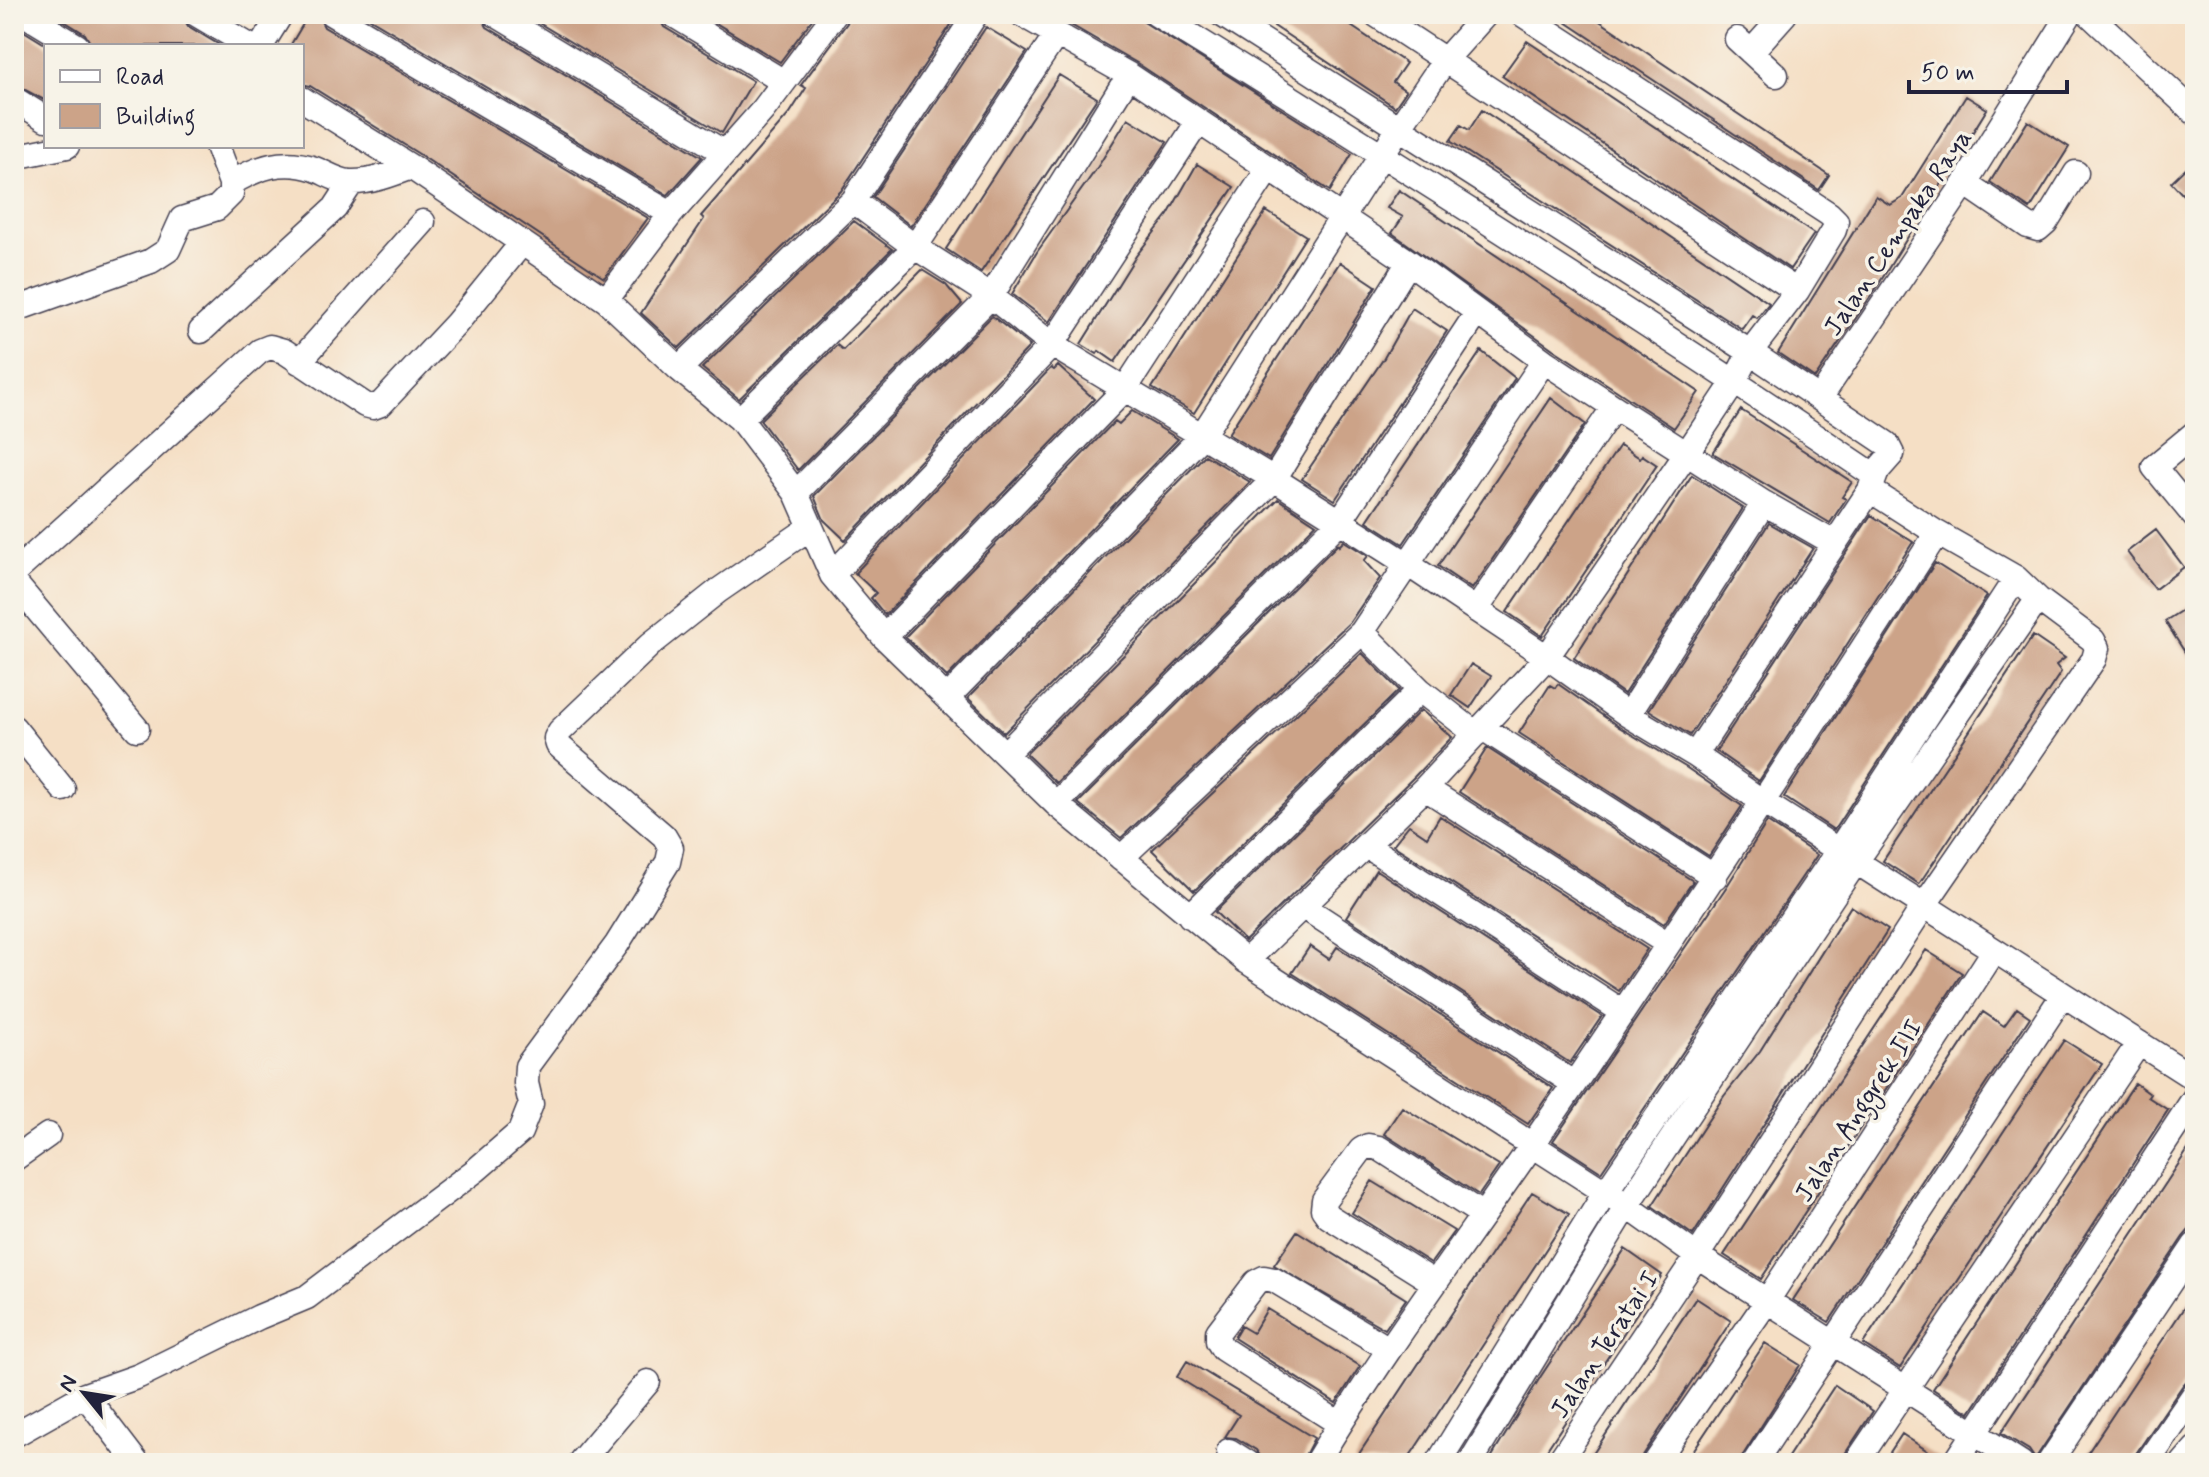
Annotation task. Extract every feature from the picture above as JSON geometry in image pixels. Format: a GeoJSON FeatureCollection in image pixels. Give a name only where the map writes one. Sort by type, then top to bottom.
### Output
{"type":"FeatureCollection","features":[{"type":"Feature","properties":{"kind":"street"},"geometry":{"type":"LineString","coordinates":[[24,14],[74,44]]}},
{"type":"Feature","properties":{"kind":"street"},"geometry":{"type":"LineString","coordinates":[[196,14],[247,44]]}},
{"type":"Feature","properties":{"kind":"street"},"geometry":{"type":"LineString","coordinates":[[262,44],[281,14]]}},
{"type":"Feature","properties":{"kind":"street"},"geometry":{"type":"LineString","coordinates":[[332,14],[671,214]]}},
{"type":"Feature","properties":{"kind":"street"},"geometry":{"type":"LineString","coordinates":[[495,14],[725,153]]}},
{"type":"Feature","properties":{"kind":"street"},"geometry":{"type":"LineString","coordinates":[[672,14],[784,82]]}},
{"type":"Feature","properties":{"kind":"street"},"geometry":{"type":"LineString","coordinates":[[606,300],[671,214],[784,82],[834,14]]}},
{"type":"Feature","properties":{"kind":"street"},"geometry":{"type":"LineString","coordinates":[[679,369],[853,201],[976,14]]}},
{"type":"Feature","properties":{"kind":"street"},"geometry":{"type":"LineString","coordinates":[[1021,14],[1129,75],[1409,262],[1544,361],[1764,503],[1834,543]]}},
{"type":"Feature","properties":{"kind":"street"},"geometry":{"type":"LineString","coordinates":[[1156,14],[1392,141],[1750,353],[1887,444],[1878,473],[1695,755]]}},
{"type":"Feature","properties":{"kind":"street"},"geometry":{"type":"LineString","coordinates":[[1221,14],[1392,141],[1736,380],[1878,473],[1937,533],[2016,578],[2038,599],[1848,855],[1605,1193],[1438,1463]]}},
{"type":"Feature","properties":{"kind":"street"},"geometry":{"type":"LineString","coordinates":[[1375,14],[1797,291]]}},
{"type":"Feature","properties":{"kind":"street"},"geometry":{"type":"LineString","coordinates":[[947,698],[1201,437],[1445,60],[1486,14]]}},
{"type":"Feature","properties":{"kind":"street"},"geometry":{"type":"LineString","coordinates":[[1246,961],[1425,788],[1547,657],[1736,380],[1750,353],[1797,291],[1834,230],[1836,221],[1522,14]]}},
{"type":"Feature","properties":{"kind":"street"},"geometry":{"type":"LineString","coordinates":[[1776,75],[1744,46],[1785,14]]}},
{"type":"Feature","properties":{"kind":"street","name":"Jalan Cempaka Raya"},"geometry":{"type":"LineString","coordinates":[[1820,398],[1965,183],[2070,14]]}},
{"type":"Feature","properties":{"kind":"street"},"geometry":{"type":"LineString","coordinates":[[2089,14],[2195,113]]}},
{"type":"Feature","properties":{"kind":"street"},"geometry":{"type":"LineString","coordinates":[[740,419],[915,247],[1056,35]]}},
{"type":"Feature","properties":{"kind":"street"},"geometry":{"type":"LineString","coordinates":[[796,493],[991,296],[1129,75]]}},
{"type":"Feature","properties":{"kind":"street"},"geometry":{"type":"LineString","coordinates":[[14,99],[44,118]]}},
{"type":"Feature","properties":{"kind":"street"},"geometry":{"type":"LineString","coordinates":[[304,100],[411,167],[606,300],[679,369],[740,419],[796,493],[832,575],[884,637],[1056,804],[1246,961],[1627,1206],[1697,1256],[2021,1463]]}},
{"type":"Feature","properties":{"kind":"street"},"geometry":{"type":"LineString","coordinates":[[832,575],[1052,345],[1198,122]]}},
{"type":"Feature","properties":{"kind":"street"},"geometry":{"type":"LineString","coordinates":[[14,157],[57,148]]}},
{"type":"Feature","properties":{"kind":"street"},"geometry":{"type":"LineString","coordinates":[[22,307],[151,261],[168,250],[182,219],[217,208],[231,194],[231,183],[218,148]]}},
{"type":"Feature","properties":{"kind":"street"},"geometry":{"type":"LineString","coordinates":[[231,183],[273,163],[296,164],[352,182],[390,176],[411,167]]}},
{"type":"Feature","properties":{"kind":"street"},"geometry":{"type":"LineString","coordinates":[[884,637],[1125,389],[1269,168]]}},
{"type":"Feature","properties":{"kind":"street"},"geometry":{"type":"LineString","coordinates":[[1965,183],[2028,226],[2038,229],[2046,222],[2076,173]]}},
{"type":"Feature","properties":{"kind":"street"},"geometry":{"type":"LineString","coordinates":[[201,331],[335,208],[352,182]]}},
{"type":"Feature","properties":{"kind":"street"},"geometry":{"type":"LineString","coordinates":[[853,201],[915,247],[991,296],[1052,345],[1409,565],[1628,715],[1695,755],[1763,802],[2195,1079]]}},
{"type":"Feature","properties":{"kind":"street"},"geometry":{"type":"LineString","coordinates":[[299,362],[423,222]]}},
{"type":"Feature","properties":{"kind":"street"},"geometry":{"type":"LineString","coordinates":[[14,573],[260,351],[270,347],[284,351],[365,405],[373,407],[381,404],[456,324],[522,243]]}},
{"type":"Feature","properties":{"kind":"street"},"geometry":{"type":"LineString","coordinates":[[1006,753],[1274,479],[1409,262]]}},
{"type":"Feature","properties":{"kind":"street"},"geometry":{"type":"LineString","coordinates":[[1056,804],[1340,521],[1477,313]]}},
{"type":"Feature","properties":{"kind":"street"},"geometry":{"type":"LineString","coordinates":[[1121,858],[1362,632],[1544,361]]}},
{"type":"Feature","properties":{"kind":"street"},"geometry":{"type":"LineString","coordinates":[[1476,610],[1614,407]]}},
{"type":"Feature","properties":{"kind":"street"},"geometry":{"type":"LineString","coordinates":[[2195,433],[2154,467],[2195,517]]}},
{"type":"Feature","properties":{"kind":"street"},"geometry":{"type":"LineString","coordinates":[[1628,715],[1764,503]]}},
{"type":"Feature","properties":{"kind":"street"},"geometry":{"type":"LineString","coordinates":[[14,1435],[85,1395],[139,1376],[307,1297],[476,1170],[520,1132],[531,1104],[526,1083],[527,1066],[617,944],[662,873],[671,848],[664,836],[558,745],[556,738],[651,644],[718,591],[811,527]]}},
{"type":"Feature","properties":{"kind":"street"},"geometry":{"type":"LineString","coordinates":[[1316,1463],[1389,1349],[1715,877],[1937,533]]}},
{"type":"Feature","properties":{"kind":"street"},"geometry":{"type":"LineString","coordinates":[[1470,1463],[1848,855],[2016,578]]}},
{"type":"Feature","properties":{"kind":"street"},"geometry":{"type":"LineString","coordinates":[[14,582],[137,729]]}},
{"type":"Feature","properties":{"kind":"street","name":"Jalan Teratai I"},"geometry":{"type":"LineString","coordinates":[[1558,1463],[1697,1256],[1925,904],[2094,659],[2097,648],[2093,640],[2038,599]]}},
{"type":"Feature","properties":{"kind":"street"},"geometry":{"type":"LineString","coordinates":[[1362,632],[1420,690],[1478,730],[1715,877]]}},
{"type":"Feature","properties":{"kind":"street"},"geometry":{"type":"LineString","coordinates":[[1190,916],[1420,690]]}},
{"type":"Feature","properties":{"kind":"street"},"geometry":{"type":"LineString","coordinates":[[14,728],[63,789]]}},
{"type":"Feature","properties":{"kind":"street"},"geometry":{"type":"LineString","coordinates":[[1425,788],[1668,944]]}},
{"type":"Feature","properties":{"kind":"street"},"geometry":{"type":"LineString","coordinates":[[1367,846],[1623,1012]]}},
{"type":"Feature","properties":{"kind":"street"},"geometry":{"type":"LineString","coordinates":[[1304,907],[1573,1083]]}},
{"type":"Feature","properties":{"kind":"street","name":"Jalan Anggrek III"},"geometry":{"type":"LineString","coordinates":[[1655,1463],[1768,1299],[1994,951]]}},
{"type":"Feature","properties":{"kind":"street"},"geometry":{"type":"LineString","coordinates":[[1754,1463],[2063,995]]}},
{"type":"Feature","properties":{"kind":"street"},"geometry":{"type":"LineString","coordinates":[[1856,1463],[2139,1043]]}},
{"type":"Feature","properties":{"kind":"street"},"geometry":{"type":"LineString","coordinates":[[1955,1463],[2195,1097]]}},
{"type":"Feature","properties":{"kind":"street"},"geometry":{"type":"LineString","coordinates":[[14,1159],[48,1135]]}},
{"type":"Feature","properties":{"kind":"street"},"geometry":{"type":"LineString","coordinates":[[1435,1283],[1328,1216],[1323,1209],[1324,1200],[1361,1150],[1368,1146],[1379,1148],[1483,1215]]}},
{"type":"Feature","properties":{"kind":"street"},"geometry":{"type":"LineString","coordinates":[[2049,1463],[2195,1245]]}},
{"type":"Feature","properties":{"kind":"street"},"geometry":{"type":"LineString","coordinates":[[1340,1424],[1223,1349],[1218,1341],[1218,1332],[1256,1282],[1264,1278],[1274,1280],[1389,1349]]}},
{"type":"Feature","properties":{"kind":"street"},"geometry":{"type":"LineString","coordinates":[[580,1459],[648,1382]]}},
{"type":"Feature","properties":{"kind":"street"},"geometry":{"type":"LineString","coordinates":[[2147,1463],[2195,1393]]}},
{"type":"Feature","properties":{"kind":"street"},"geometry":{"type":"LineString","coordinates":[[85,1395],[137,1463]]}},
{"type":"Feature","properties":{"kind":"street"},"geometry":{"type":"LineString","coordinates":[[2183,1463],[2195,1449]]}},
{"type":"Feature","properties":{"kind":"building"},"geometry":{"type":"Polygon","coordinates":[[[53,14],[181,14],[188,26],[218,44],[91,44],[85,34],[53,14]]]}},
{"type":"Feature","properties":{"kind":"building"},"geometry":{"type":"Polygon","coordinates":[[[309,14],[317,14],[324,27],[648,218],[604,278],[419,154],[304,84],[304,44],[291,44],[309,14]]]}},
{"type":"Feature","properties":{"kind":"building"},"geometry":{"type":"Polygon","coordinates":[[[362,14],[480,14],[487,27],[702,157],[668,195],[362,14]]]}},
{"type":"Feature","properties":{"kind":"building"},"geometry":{"type":"Polygon","coordinates":[[[524,14],[657,14],[664,27],[753,81],[722,133],[524,14]]]}},
{"type":"Feature","properties":{"kind":"building"},"geometry":{"type":"Polygon","coordinates":[[[701,14],[816,14],[780,62],[701,14]]]}},
{"type":"Feature","properties":{"kind":"building"},"geometry":{"type":"Polygon","coordinates":[[[850,14],[958,14],[841,191],[679,348],[641,313],[704,219],[701,216],[790,113],[806,88],[801,85],[847,23],[850,14]]]}},
{"type":"Feature","properties":{"kind":"building"},"geometry":{"type":"Polygon","coordinates":[[[1052,14],[1131,14],[1352,154],[1330,191],[1137,63],[1052,14]]]}},
{"type":"Feature","properties":{"kind":"building"},"geometry":{"type":"Polygon","coordinates":[[[1256,14],[1333,14],[1406,63],[1393,82],[1406,91],[1395,107],[1256,14]]]}},
{"type":"Feature","properties":{"kind":"building"},"geometry":{"type":"Polygon","coordinates":[[[1554,14],[1589,14],[1829,175],[1819,190],[1554,14]]]}},
{"type":"Feature","properties":{"kind":"building"},"geometry":{"type":"Polygon","coordinates":[[[14,25],[45,44],[44,100],[14,84],[14,25]]]}},
{"type":"Feature","properties":{"kind":"building"},"geometry":{"type":"Polygon","coordinates":[[[986,27],[1027,52],[911,226],[873,197],[986,27]]]}},
{"type":"Feature","properties":{"kind":"building"},"geometry":{"type":"Polygon","coordinates":[[[1527,41],[1814,234],[1790,269],[1502,76],[1527,41]]]}},
{"type":"Feature","properties":{"kind":"building"},"geometry":{"type":"Polygon","coordinates":[[[1059,75],[1097,98],[981,272],[946,249],[1059,75]]]}},
{"type":"Feature","properties":{"kind":"building"},"geometry":{"type":"Polygon","coordinates":[[[1966,96],[1987,109],[1875,290],[1815,378],[1778,353],[1876,196],[1890,205],[1902,198],[1966,96]]]}},
{"type":"Feature","properties":{"kind":"building"},"geometry":{"type":"Polygon","coordinates":[[[1482,110],[1769,303],[1757,318],[1752,315],[1742,329],[1450,141],[1461,125],[1469,130],[1482,110]]]}},
{"type":"Feature","properties":{"kind":"building"},"geometry":{"type":"Polygon","coordinates":[[[1128,118],[1167,142],[1049,322],[1012,294],[1128,118]]]}},
{"type":"Feature","properties":{"kind":"building"},"geometry":{"type":"Polygon","coordinates":[[[2028,121],[2069,147],[2030,209],[1990,182],[2028,121]]]}},
{"type":"Feature","properties":{"kind":"building"},"geometry":{"type":"Polygon","coordinates":[[[2195,159],[2195,208],[2171,182],[2195,159]]]}},
{"type":"Feature","properties":{"kind":"building"},"geometry":{"type":"Polygon","coordinates":[[[1197,164],[1234,187],[1115,362],[1099,351],[1097,354],[1081,344],[1136,256],[1168,215],[1197,164]]]}},
{"type":"Feature","properties":{"kind":"building"},"geometry":{"type":"Polygon","coordinates":[[[1399,190],[1699,392],[1674,428],[1553,349],[1392,233],[1403,217],[1387,208],[1399,190]]]}},
{"type":"Feature","properties":{"kind":"building"},"geometry":{"type":"Polygon","coordinates":[[[1266,211],[1306,236],[1194,413],[1152,388],[1266,211]]]}},
{"type":"Feature","properties":{"kind":"building"},"geometry":{"type":"Polygon","coordinates":[[[854,221],[892,249],[739,399],[702,368],[854,221]]]}},
{"type":"Feature","properties":{"kind":"building"},"geometry":{"type":"Polygon","coordinates":[[[1340,262],[1376,286],[1269,459],[1228,434],[1340,262]]]}},
{"type":"Feature","properties":{"kind":"building"},"geometry":{"type":"Polygon","coordinates":[[[922,270],[946,285],[962,304],[798,470],[760,420],[837,345],[843,350],[922,270]]]}},
{"type":"Feature","properties":{"kind":"building"},"geometry":{"type":"Polygon","coordinates":[[[1412,308],[1447,331],[1335,500],[1302,479],[1384,358],[1412,308]]]}},
{"type":"Feature","properties":{"kind":"building"},"geometry":{"type":"Polygon","coordinates":[[[992,316],[1030,346],[845,540],[824,520],[814,496],[992,316]]]}},
{"type":"Feature","properties":{"kind":"building"},"geometry":{"type":"Polygon","coordinates":[[[1481,351],[1515,378],[1403,544],[1367,521],[1481,351]]]}},
{"type":"Feature","properties":{"kind":"building"},"geometry":{"type":"Polygon","coordinates":[[[1058,366],[1094,399],[885,615],[871,598],[876,593],[855,573],[1051,368],[1054,370],[1058,366]]]}},
{"type":"Feature","properties":{"kind":"building"},"geometry":{"type":"Polygon","coordinates":[[[1551,398],[1585,424],[1472,589],[1438,566],[1551,398]]]}},
{"type":"Feature","properties":{"kind":"building"},"geometry":{"type":"Polygon","coordinates":[[[1741,410],[1852,482],[1842,497],[1846,499],[1830,523],[1713,453],[1741,410]]]}},
{"type":"Feature","properties":{"kind":"building"},"geometry":{"type":"Polygon","coordinates":[[[1132,411],[1178,439],[947,677],[905,637],[1115,421],[1119,424],[1132,411]]]}},
{"type":"Feature","properties":{"kind":"building"},"geometry":{"type":"Polygon","coordinates":[[[1620,445],[1657,465],[1542,636],[1507,612],[1620,445]]]}},
{"type":"Feature","properties":{"kind":"building"},"geometry":{"type":"Polygon","coordinates":[[[1205,455],[1250,482],[1004,733],[968,698],[1205,455]]]}},
{"type":"Feature","properties":{"kind":"building"},"geometry":{"type":"Polygon","coordinates":[[[1692,475],[1743,508],[1624,694],[1574,658],[1692,475]]]}},
{"type":"Feature","properties":{"kind":"building"},"geometry":{"type":"Polygon","coordinates":[[[1278,499],[1316,524],[1056,783],[1026,754],[1278,499]]]}},
{"type":"Feature","properties":{"kind":"building"},"geometry":{"type":"Polygon","coordinates":[[[1871,515],[1913,542],[1759,781],[1716,751],[1871,515]]]}},
{"type":"Feature","properties":{"kind":"building"},"geometry":{"type":"Polygon","coordinates":[[[1769,523],[1813,548],[1690,735],[1649,710],[1769,523]]]}},
{"type":"Feature","properties":{"kind":"building"},"geometry":{"type":"Polygon","coordinates":[[[2156,530],[2184,567],[2155,589],[2127,552],[2156,530]]]}},
{"type":"Feature","properties":{"kind":"building"},"geometry":{"type":"Polygon","coordinates":[[[1344,541],[1368,556],[1364,561],[1380,578],[1350,622],[1121,838],[1078,803],[1338,544],[1344,541]]]}},
{"type":"Feature","properties":{"kind":"building"},"geometry":{"type":"Polygon","coordinates":[[[1935,563],[1987,596],[1834,830],[1784,797],[1935,563]]]}},
{"type":"Feature","properties":{"kind":"building"},"geometry":{"type":"Polygon","coordinates":[[[2195,602],[2195,668],[2165,621],[2195,602]]]}},
{"type":"Feature","properties":{"kind":"building"},"geometry":{"type":"Polygon","coordinates":[[[2033,636],[2065,658],[2056,665],[2061,672],[1919,884],[1883,861],[2033,636]]]}},
{"type":"Feature","properties":{"kind":"building"},"geometry":{"type":"Polygon","coordinates":[[[1362,653],[1399,690],[1194,891],[1152,850],[1362,653]]]}},
{"type":"Feature","properties":{"kind":"building"},"geometry":{"type":"Polygon","coordinates":[[[1471,664],[1491,676],[1470,708],[1451,695],[1471,664]]]}},
{"type":"Feature","properties":{"kind":"building"},"geometry":{"type":"Polygon","coordinates":[[[1558,684],[1742,806],[1709,856],[1519,733],[1550,685],[1555,688],[1558,684]]]}},
{"type":"Feature","properties":{"kind":"building"},"geometry":{"type":"Polygon","coordinates":[[[1421,710],[1452,737],[1245,941],[1215,912],[1421,710]]]}},
{"type":"Feature","properties":{"kind":"building"},"geometry":{"type":"Polygon","coordinates":[[[1487,748],[1693,881],[1664,924],[1459,792],[1487,748]]]}},
{"type":"Feature","properties":{"kind":"building"},"geometry":{"type":"Polygon","coordinates":[[[1440,816],[1647,949],[1619,991],[1393,845],[1409,825],[1427,837],[1440,816]]]}},
{"type":"Feature","properties":{"kind":"building"},"geometry":{"type":"Polygon","coordinates":[[[1767,822],[1817,855],[1601,1172],[1553,1141],[1727,886],[1767,822]]]}},
{"type":"Feature","properties":{"kind":"building"},"geometry":{"type":"Polygon","coordinates":[[[1376,870],[1602,1016],[1570,1063],[1346,917],[1376,870]]]}},
{"type":"Feature","properties":{"kind":"building"},"geometry":{"type":"Polygon","coordinates":[[[1851,906],[1888,930],[1693,1235],[1652,1206],[1724,1096],[1760,1051],[1851,906]]]}},
{"type":"Feature","properties":{"kind":"building"},"geometry":{"type":"Polygon","coordinates":[[[1310,946],[1329,959],[1337,947],[1553,1088],[1528,1124],[1292,973],[1310,946]]]}},
{"type":"Feature","properties":{"kind":"building"},"geometry":{"type":"Polygon","coordinates":[[[1926,950],[1962,973],[1761,1279],[1724,1255],[1926,950]]]}},
{"type":"Feature","properties":{"kind":"building"},"geometry":{"type":"Polygon","coordinates":[[[2017,1008],[2030,1017],[1829,1322],[1793,1300],[1983,1012],[2004,1026],[2017,1008]]]}},
{"type":"Feature","properties":{"kind":"building"},"geometry":{"type":"Polygon","coordinates":[[[2064,1040],[2102,1064],[1900,1368],[1863,1344],[2064,1040]]]}},
{"type":"Feature","properties":{"kind":"building"},"geometry":{"type":"Polygon","coordinates":[[[2135,1083],[2150,1094],[2148,1097],[2168,1110],[1970,1413],[1933,1389],[2135,1083]]]}},
{"type":"Feature","properties":{"kind":"building"},"geometry":{"type":"Polygon","coordinates":[[[1402,1107],[1499,1166],[1479,1195],[1384,1134],[1402,1107]]]}},
{"type":"Feature","properties":{"kind":"building"},"geometry":{"type":"Polygon","coordinates":[[[2195,1139],[2195,1223],[2035,1459],[2029,1450],[2001,1433],[2195,1139]]]}},
{"type":"Feature","properties":{"kind":"building"},"geometry":{"type":"Polygon","coordinates":[[[1372,1181],[1454,1231],[1431,1263],[1352,1213],[1372,1181]]]}},
{"type":"Feature","properties":{"kind":"building"},"geometry":{"type":"Polygon","coordinates":[[[1532,1192],[1569,1214],[1414,1450],[1405,1463],[1353,1463],[1532,1192]]]}},
{"type":"Feature","properties":{"kind":"building"},"geometry":{"type":"Polygon","coordinates":[[[1297,1231],[1406,1299],[1385,1329],[1274,1265],[1297,1231]]]}},
{"type":"Feature","properties":{"kind":"building"},"geometry":{"type":"Polygon","coordinates":[[[1625,1249],[1662,1275],[1538,1463],[1488,1463],[1541,1376],[1625,1249]]]}},
{"type":"Feature","properties":{"kind":"building"},"geometry":{"type":"Polygon","coordinates":[[[2195,1291],[2195,1372],[2183,1385],[2132,1463],[2081,1463],[2195,1291]]]}},
{"type":"Feature","properties":{"kind":"building"},"geometry":{"type":"Polygon","coordinates":[[[1696,1298],[1731,1321],[1638,1463],[1587,1463],[1696,1298]]]}},
{"type":"Feature","properties":{"kind":"building"},"geometry":{"type":"Polygon","coordinates":[[[1267,1309],[1360,1366],[1336,1403],[1234,1338],[1241,1326],[1253,1333],[1267,1309]]]}},
{"type":"Feature","properties":{"kind":"building"},"geometry":{"type":"Polygon","coordinates":[[[1765,1343],[1800,1365],[1738,1463],[1685,1463],[1765,1343]]]}},
{"type":"Feature","properties":{"kind":"building"},"geometry":{"type":"Polygon","coordinates":[[[1187,1361],[1314,1438],[1301,1463],[1265,1463],[1256,1450],[1236,1438],[1225,1437],[1239,1415],[1177,1377],[1187,1361]]]}},
{"type":"Feature","properties":{"kind":"building"},"geometry":{"type":"Polygon","coordinates":[[[1835,1385],[1873,1411],[1839,1463],[1784,1463],[1835,1385]]]}},
{"type":"Feature","properties":{"kind":"building"},"geometry":{"type":"Polygon","coordinates":[[[1902,1434],[1941,1460],[1940,1463],[1883,1463],[1902,1434]]]}}]}
